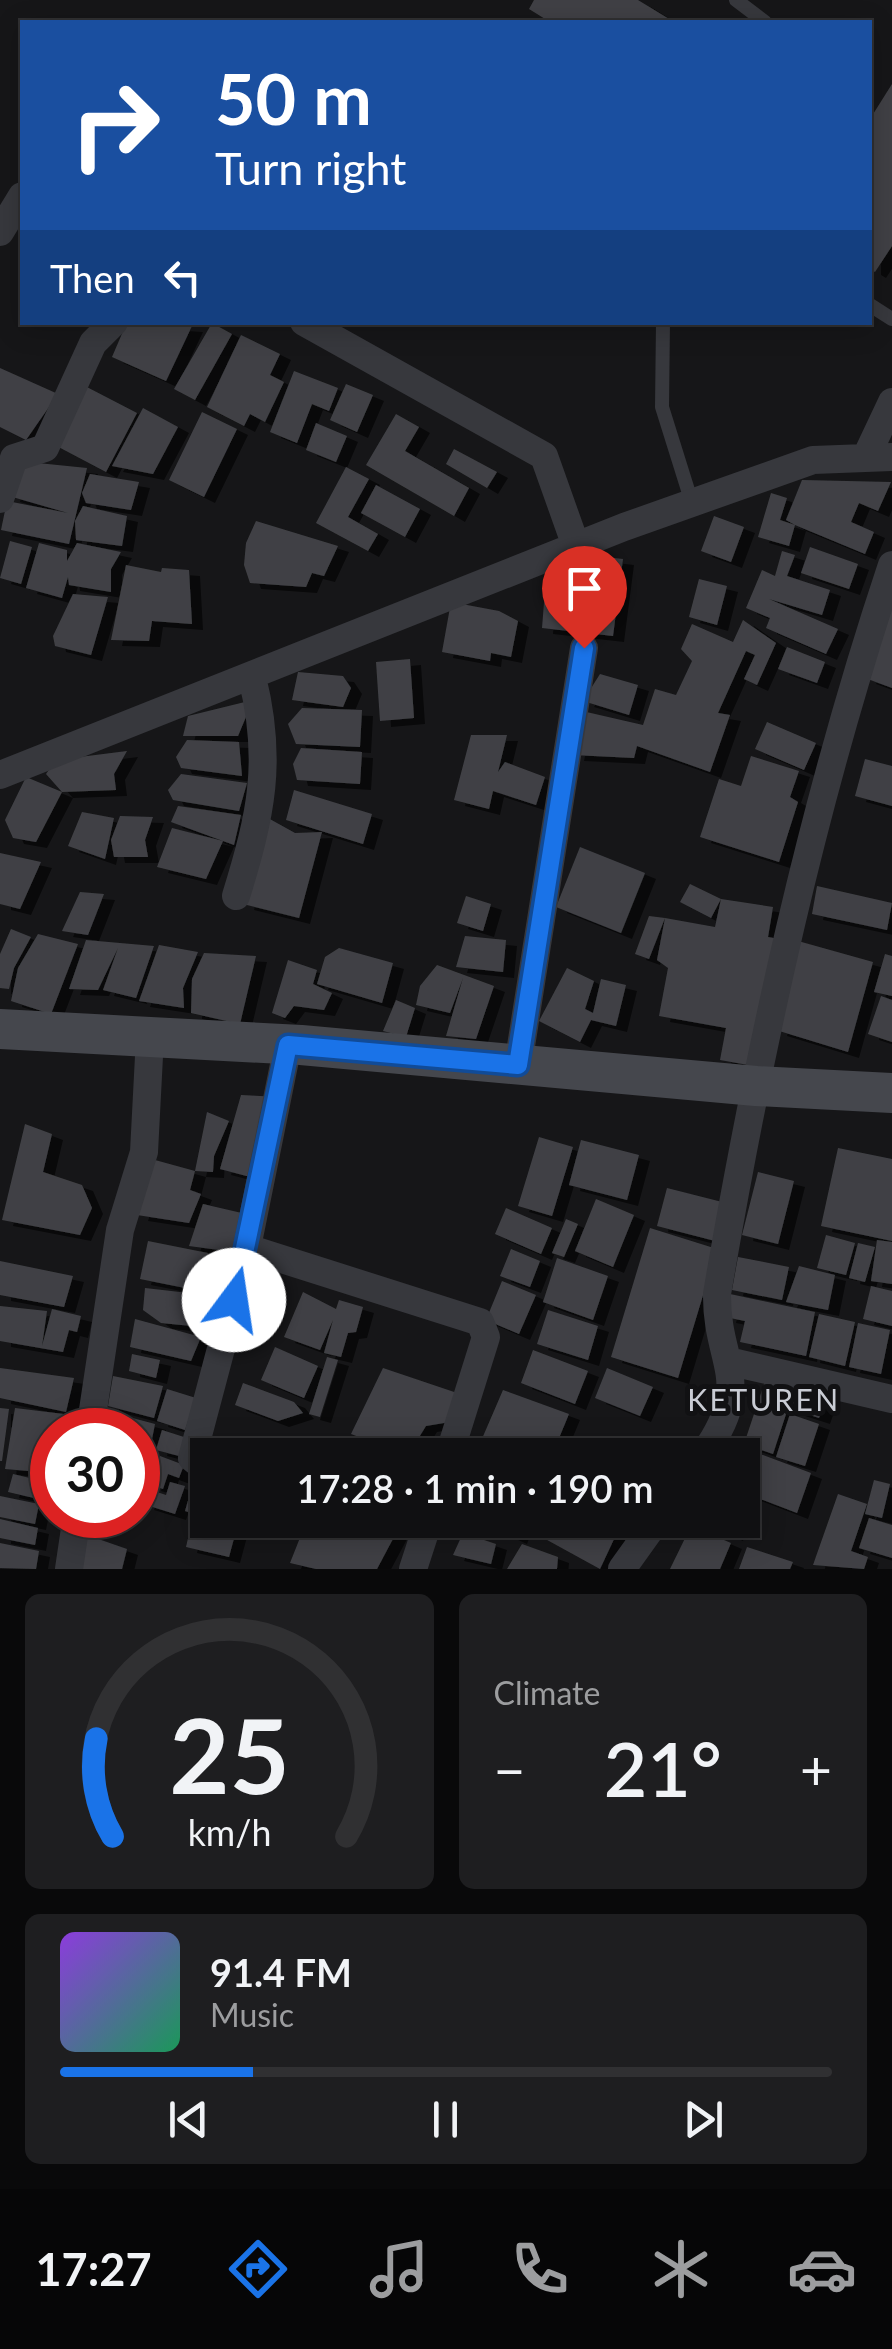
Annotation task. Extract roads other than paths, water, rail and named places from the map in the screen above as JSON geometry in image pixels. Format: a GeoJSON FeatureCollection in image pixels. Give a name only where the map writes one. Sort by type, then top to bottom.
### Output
{"type":"FeatureCollection","features":[{"type":"Feature","properties":{"kind":"street"},"geometry":{"type":"LineString","coordinates":[[0,232],[20,199]]}},
{"type":"Feature","properties":{"kind":"street"},"geometry":{"type":"LineString","coordinates":[[0,499],[14,458],[45,448],[92,343],[111,325]]}},
{"type":"Feature","properties":{"kind":"street"},"geometry":{"type":"LineString","coordinates":[[309,325],[544,456],[574,538]]}},
{"type":"Feature","properties":{"kind":"street"},"geometry":{"type":"LineString","coordinates":[[0,776],[252,677],[574,538],[813,460],[880,456],[892,402]]}},
{"type":"Feature","properties":{"kind":"street"},"geometry":{"type":"LineString","coordinates":[[712,1438],[731,1400],[732,1362],[717,1314],[717,1294],[754,1103],[842,719],[892,565]]}},
{"type":"Feature","properties":{"kind":"street"},"geometry":{"type":"LineString","coordinates":[[518,1065],[584,648]]}},
{"type":"Feature","properties":{"kind":"street"},"geometry":{"type":"LineString","coordinates":[[236,896],[261,817],[264,789],[262,718],[252,677]]}},
{"type":"Feature","properties":{"kind":"street"},"geometry":{"type":"LineString","coordinates":[[0,1029],[149,1057],[284,1069],[518,1065],[620,1070],[754,1103],[892,1093]]}},
{"type":"Feature","properties":{"kind":"street"},"geometry":{"type":"LineString","coordinates":[[93,1408],[120,1230],[144,1152],[149,1057]]}},
{"type":"Feature","properties":{"kind":"street"},"geometry":{"type":"LineString","coordinates":[[197,1438],[247,1248],[284,1069]]}},
{"type":"Feature","properties":{"kind":"street"},"geometry":{"type":"LineString","coordinates":[[247,1248],[480,1322],[486,1337],[454,1438]]}},
{"type":"Feature","properties":{"kind":"street"},"geometry":{"type":"LineString","coordinates":[[732,1362],[892,1399]]}},
{"type":"Feature","properties":{"kind":"street"},"geometry":{"type":"LineString","coordinates":[[69,1569],[74,1538]]}},
{"type":"Feature","properties":{"kind":"street"},"geometry":{"type":"LineString","coordinates":[[413,1569],[423,1538]]}},
{"type":"Feature","properties":{"kind":"street"},"geometry":{"type":"LineString","coordinates":[[622,1569],[644,1538]]}},
{"type":"Feature","properties":{"kind":"lane"},"geometry":{"type":"LineString","coordinates":[[736,0],[762,20]]}},
{"type":"Feature","properties":{"kind":"lane"},"geometry":{"type":"LineString","coordinates":[[663,325],[662,407],[690,498]]}},
{"type":"Feature","properties":{"kind":"district","name":"KETUREN"},"geometry":{"type":"Point","coordinates":[764,1401]}}]}
